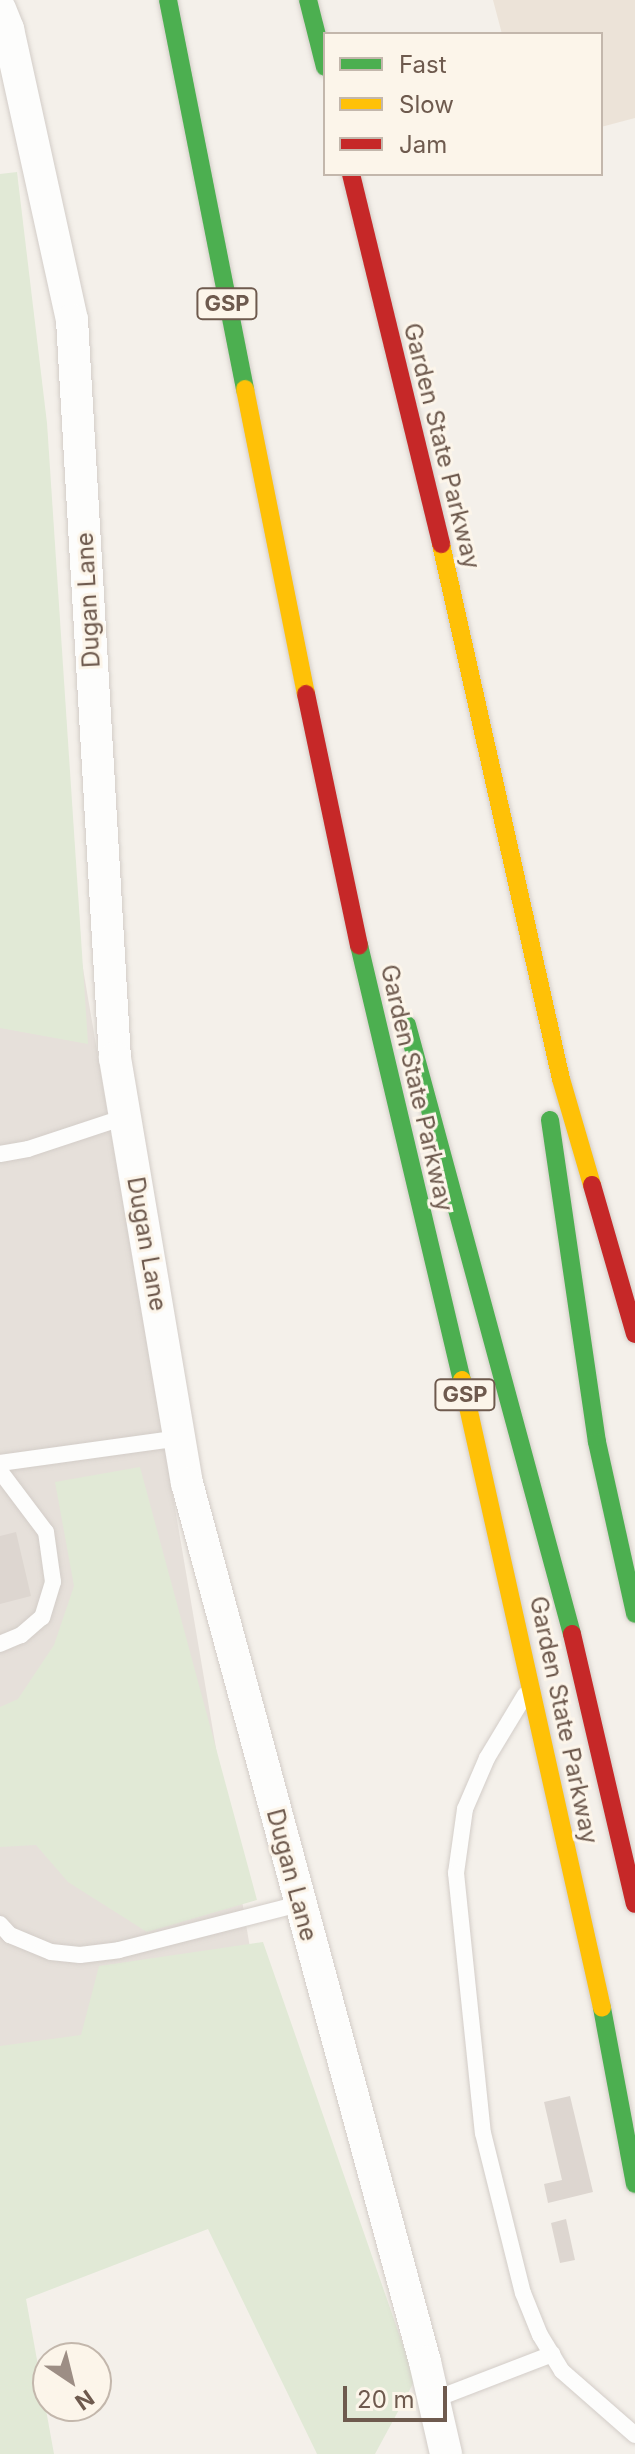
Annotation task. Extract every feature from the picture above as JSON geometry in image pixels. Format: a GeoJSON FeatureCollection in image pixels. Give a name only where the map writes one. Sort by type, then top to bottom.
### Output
{"type":"FeatureCollection","features":[{"type":"Feature","properties":{"kind":"highway","name":"Garden State Parkway"},"geometry":{"type":"LineString","coordinates":[[168,0],[340,864],[532,1683],[614,2065],[635,2184]]}},
{"type":"Feature","properties":{"kind":"highway"},"geometry":{"type":"LineString","coordinates":[[308,0],[323,59]]}},
{"type":"Feature","properties":{"kind":"highway","name":"Garden State Parkway"},"geometry":{"type":"LineString","coordinates":[[351,176],[438,529],[561,1079],[635,1334]]}},
{"type":"Feature","properties":{"kind":"highway"},"geometry":{"type":"LineString","coordinates":[[290,606],[359,852]]}},
{"type":"Feature","properties":{"kind":"highway"},"geometry":{"type":"LineString","coordinates":[[511,858],[597,1442],[635,1614]]}},
{"type":"Feature","properties":{"kind":"highway"},"geometry":{"type":"LineString","coordinates":[[402,1005],[570,1627],[635,1904]]}},
{"type":"Feature","properties":{"kind":"street","name":"Dugan Lane"},"geometry":{"type":"LineString","coordinates":[[0,9],[8,29],[72,320],[115,1058],[187,1483],[446,2454]]}},
{"type":"Feature","properties":{"kind":"lane"},"geometry":{"type":"LineString","coordinates":[[0,1154],[28,1149],[125,1117]]}},
{"type":"Feature","properties":{"kind":"lane"},"geometry":{"type":"LineString","coordinates":[[0,1463],[180,1438]]}},
{"type":"Feature","properties":{"kind":"lane"},"geometry":{"type":"LineString","coordinates":[[0,1471],[46,1532],[53,1582],[42,1617],[21,1635],[0,1644]]}},
{"type":"Feature","properties":{"kind":"lane"},"geometry":{"type":"LineString","coordinates":[[532,1683],[487,1758],[465,1809],[456,1873],[483,2133],[523,2293],[552,2354],[562,2371],[635,2435]]}},
{"type":"Feature","properties":{"kind":"lane"},"geometry":{"type":"LineString","coordinates":[[0,1924],[10,1935],[51,1952],[80,1955],[119,1950],[300,1904]]}},
{"type":"Feature","properties":{"kind":"lane"},"geometry":{"type":"LineString","coordinates":[[433,2400],[552,2354]]}},
{"type":"Feature","properties":{"kind":"shaded area"},"geometry":{"type":"Polygon","coordinates":[[[493,0],[635,0],[635,118],[603,126],[603,32],[501,32],[493,0]]]}},
{"type":"Feature","properties":{"kind":"shaded area"},"geometry":{"type":"Polygon","coordinates":[[[14,564],[271,2071],[0,2119],[0,565],[14,564]]]}},
{"type":"Feature","properties":{"kind":"green space"},"geometry":{"type":"Polygon","coordinates":[[[17,172],[47,423],[88,1044],[0,1028],[0,174],[17,172]]]}},
{"type":"Feature","properties":{"kind":"green space"},"geometry":{"type":"Polygon","coordinates":[[[140,1467],[257,1900],[147,1932],[68,1882],[36,1845],[0,1847],[0,1707],[18,1699],[54,1645],[74,1586],[55,1482],[140,1467]]]}},
{"type":"Feature","properties":{"kind":"green space"},"geometry":{"type":"Polygon","coordinates":[[[263,1942],[415,2380],[375,2454],[317,2454],[208,2229],[26,2299],[34,2342],[32,2422],[48,2422],[54,2454],[0,2454],[0,2046],[81,2035],[99,1966],[263,1942]]]}},
{"type":"Feature","properties":{"kind":"building"},"geometry":{"type":"Polygon","coordinates":[[[16,1532],[31,1596],[0,1604],[0,1536],[16,1532]]]}},
{"type":"Feature","properties":{"kind":"building"},"geometry":{"type":"Polygon","coordinates":[[[570,2096],[593,2192],[548,2203],[544,2184],[562,2180],[544,2102],[570,2096]]]}},
{"type":"Feature","properties":{"kind":"building"},"geometry":{"type":"Polygon","coordinates":[[[566,2219],[575,2260],[560,2263],[551,2223],[566,2219]]]}},
{"type":"Feature","properties":{"kind":"traffic: fast"},"geometry":{"type":"LineString","coordinates":[[168,0],[245,389]]}},
{"type":"Feature","properties":{"kind":"traffic: fast"},"geometry":{"type":"LineString","coordinates":[[308,0],[323,59]]}},
{"type":"Feature","properties":{"kind":"traffic: fast"},"geometry":{"type":"LineString","coordinates":[[359,945],[462,1380]]}},
{"type":"Feature","properties":{"kind":"traffic: fast"},"geometry":{"type":"LineString","coordinates":[[407,1025],[572,1634]]}},
{"type":"Feature","properties":{"kind":"traffic: fast"},"geometry":{"type":"LineString","coordinates":[[550,1120],[597,1442],[635,1614]]}},
{"type":"Feature","properties":{"kind":"traffic: fast"},"geometry":{"type":"LineString","coordinates":[[602,2008],[635,2184]]}},
{"type":"Feature","properties":{"kind":"traffic: slow"},"geometry":{"type":"LineString","coordinates":[[245,389],[306,694]]}},
{"type":"Feature","properties":{"kind":"traffic: slow"},"geometry":{"type":"LineString","coordinates":[[441,544],[561,1079],[592,1185]]}},
{"type":"Feature","properties":{"kind":"traffic: slow"},"geometry":{"type":"LineString","coordinates":[[462,1380],[602,2008]]}},
{"type":"Feature","properties":{"kind":"traffic: jam"},"geometry":{"type":"LineString","coordinates":[[351,176],[441,544]]}},
{"type":"Feature","properties":{"kind":"traffic: jam"},"geometry":{"type":"LineString","coordinates":[[306,694],[359,945]]}},
{"type":"Feature","properties":{"kind":"traffic: jam"},"geometry":{"type":"LineString","coordinates":[[592,1185],[635,1334]]}},
{"type":"Feature","properties":{"kind":"traffic: jam"},"geometry":{"type":"LineString","coordinates":[[572,1634],[635,1904]]}}]}
